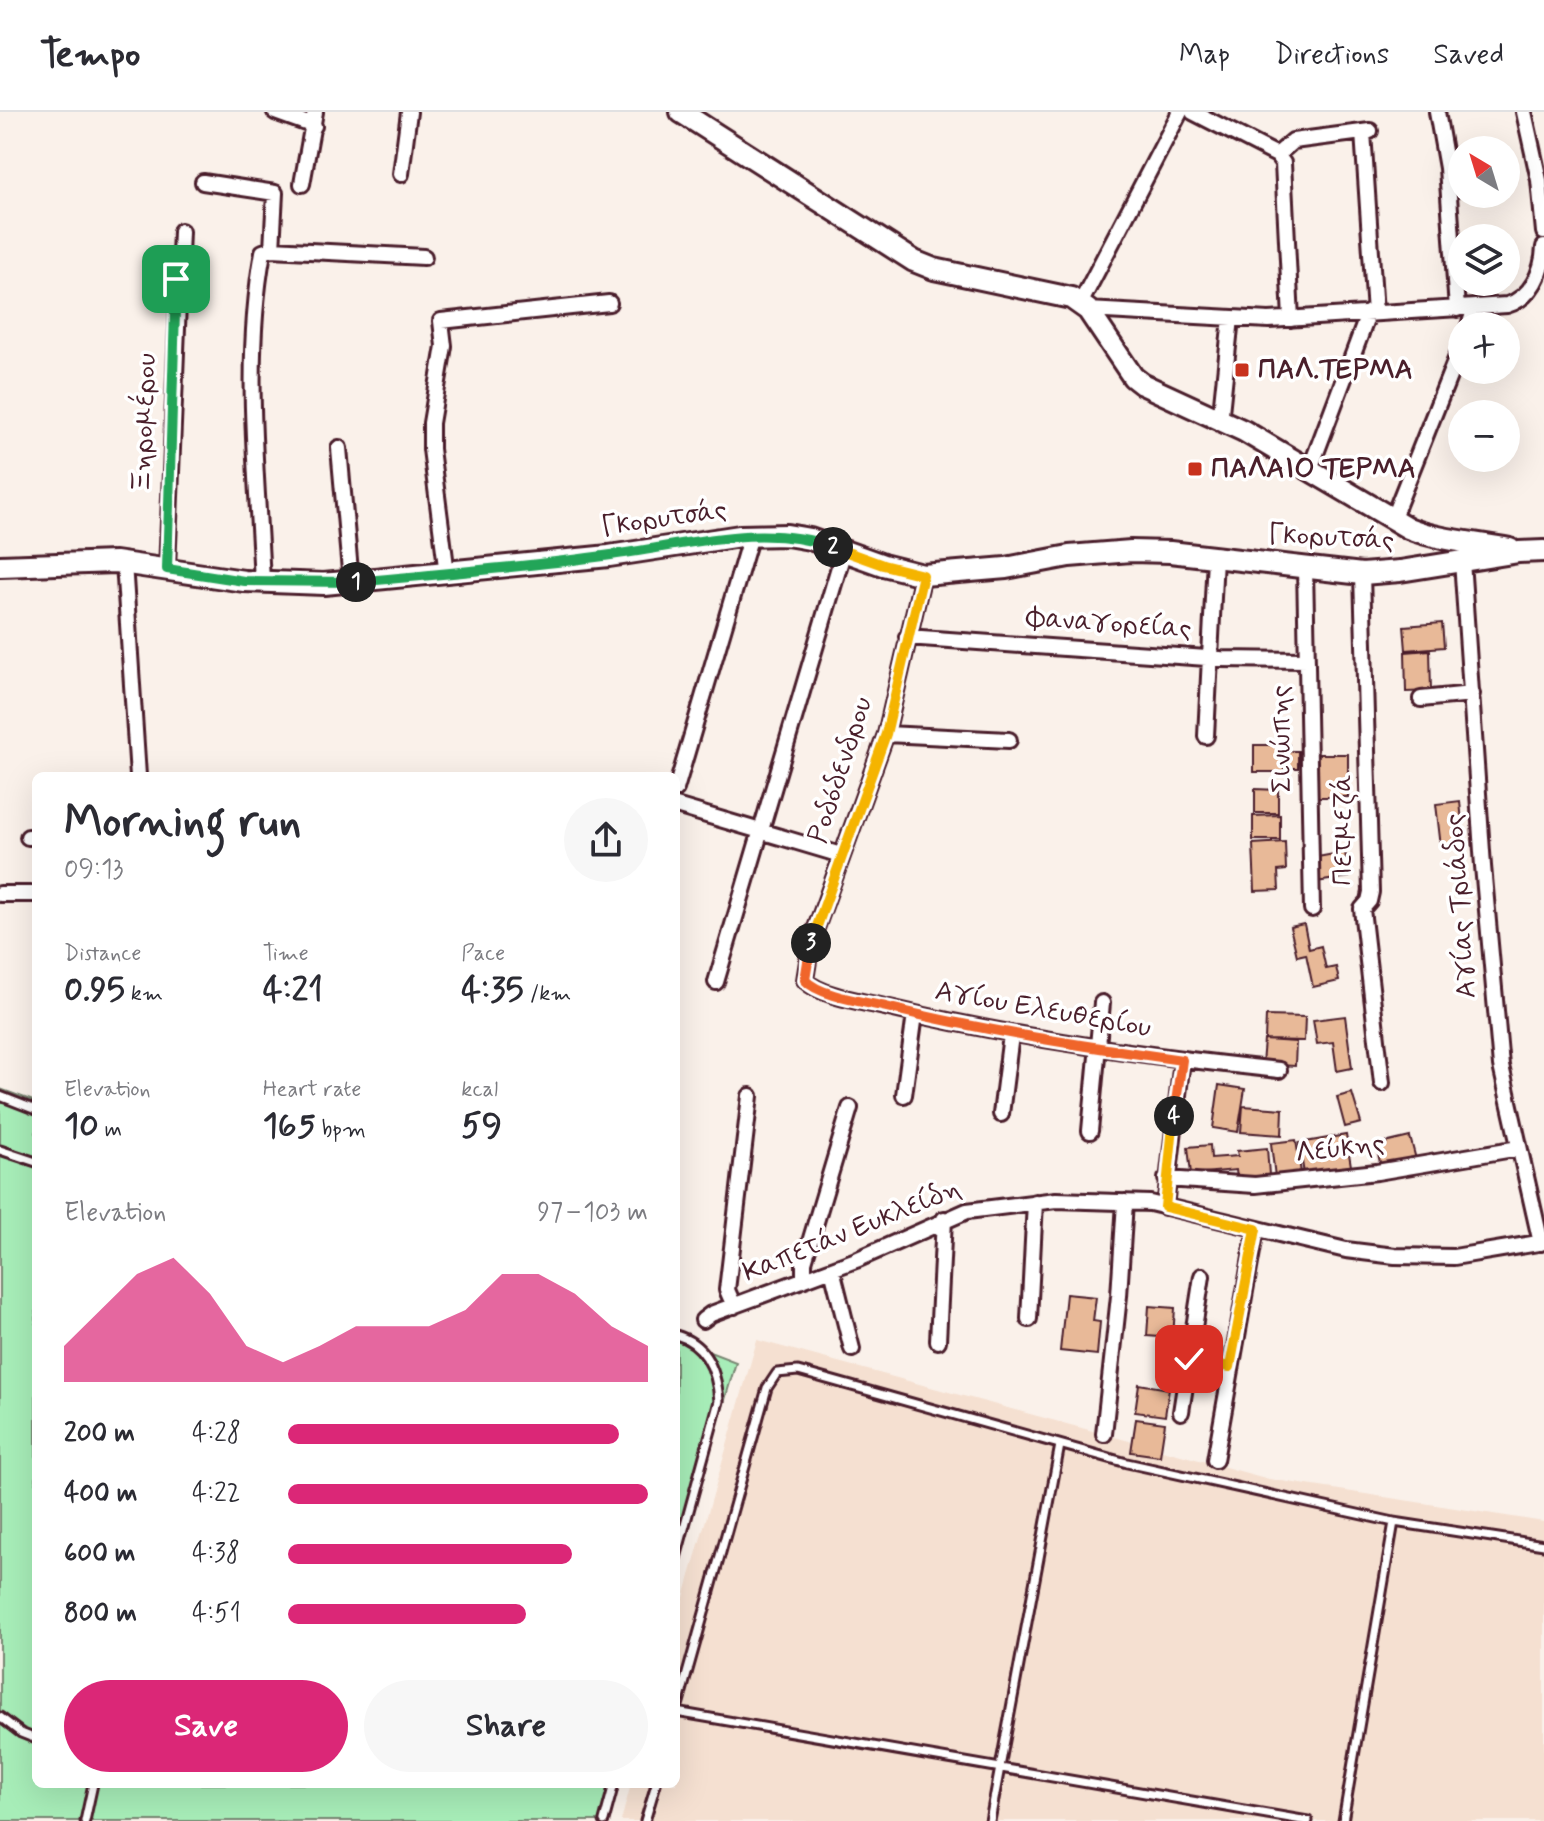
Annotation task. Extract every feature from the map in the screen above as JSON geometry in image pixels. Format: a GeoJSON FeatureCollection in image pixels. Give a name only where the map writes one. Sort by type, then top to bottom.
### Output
{"type":"FeatureCollection","features":[{"type":"Feature","properties":{"kind":"street"},"geometry":{"type":"LineString","coordinates":[[275,112],[315,119],[302,184]]}},
{"type":"Feature","properties":{"kind":"street"},"geometry":{"type":"LineString","coordinates":[[401,174],[409,112]]}},
{"type":"Feature","properties":{"kind":"street"},"geometry":{"type":"LineString","coordinates":[[681,112],[914,261],[934,269],[1071,298],[1084,307],[1110,338],[1123,363],[1142,384],[1244,431],[1392,520],[1431,537],[1476,542],[1519,552],[1544,551]]}},
{"type":"Feature","properties":{"kind":"street"},"geometry":{"type":"LineString","coordinates":[[1084,307],[1180,112]]}},
{"type":"Feature","properties":{"kind":"street"},"geometry":{"type":"LineString","coordinates":[[1193,112],[1277,155],[1283,163],[1291,319]]}},
{"type":"Feature","properties":{"kind":"street"},"geometry":{"type":"LineString","coordinates":[[1437,112],[1447,168],[1457,309]]}},
{"type":"Feature","properties":{"kind":"street"},"geometry":{"type":"LineString","coordinates":[[1524,112],[1539,180],[1544,232]]}},
{"type":"Feature","properties":{"kind":"street"},"geometry":{"type":"LineString","coordinates":[[1277,155],[1293,141],[1367,131],[1372,313],[1310,469]]}},
{"type":"Feature","properties":{"kind":"street"},"geometry":{"type":"LineString","coordinates":[[203,182],[275,193],[272,249]]}},
{"type":"Feature","properties":{"kind":"street","name":"Ξηρομέρου"},"geometry":{"type":"LineString","coordinates":[[167,569],[176,279],[181,231]]}},
{"type":"Feature","properties":{"kind":"street"},"geometry":{"type":"LineString","coordinates":[[1084,307],[1231,318],[1291,319],[1475,308],[1518,302],[1528,293],[1537,276],[1544,247]]}},
{"type":"Feature","properties":{"kind":"street"},"geometry":{"type":"LineString","coordinates":[[262,582],[250,365],[255,296],[263,252],[272,249],[424,257]]}},
{"type":"Feature","properties":{"kind":"street"},"geometry":{"type":"LineString","coordinates":[[447,574],[431,449],[431,423],[444,346],[441,321],[609,303]]}},
{"type":"Feature","properties":{"kind":"street"},"geometry":{"type":"LineString","coordinates":[[1474,312],[1475,308]]}},
{"type":"Feature","properties":{"kind":"street"},"geometry":{"type":"LineString","coordinates":[[1220,422],[1231,318]]}},
{"type":"Feature","properties":{"kind":"street"},"geometry":{"type":"LineString","coordinates":[[1392,520],[1448,379]]}},
{"type":"Feature","properties":{"kind":"street"},"geometry":{"type":"LineString","coordinates":[[339,448],[351,582]]}},
{"type":"Feature","properties":{"kind":"street"},"geometry":{"type":"LineString","coordinates":[[680,775],[751,535]]}},
{"type":"Feature","properties":{"kind":"street","name":"Γκορυτσάς"},"geometry":{"type":"LineString","coordinates":[[0,566],[124,563],[262,582],[351,582],[609,556],[751,535],[787,535],[923,575],[1006,568],[1093,553],[1170,552],[1362,574],[1519,552]]}},
{"type":"Feature","properties":{"kind":"street"},"geometry":{"type":"LineString","coordinates":[[716,982],[844,550]]}},
{"type":"Feature","properties":{"kind":"street"},"geometry":{"type":"LineString","coordinates":[[1206,736],[1215,558]]}},
{"type":"Feature","properties":{"kind":"street","name":"Αγίας Τριάδος"},"geometry":{"type":"LineString","coordinates":[[1462,561],[1501,1066],[1542,1242]]}},
{"type":"Feature","properties":{"kind":"street"},"geometry":{"type":"LineString","coordinates":[[124,563],[138,772]]}},
{"type":"Feature","properties":{"kind":"street","name":"Σινώπης"},"geometry":{"type":"LineString","coordinates":[[1305,568],[1312,909]]}},
{"type":"Feature","properties":{"kind":"street","name":"Πετμεζά"},"geometry":{"type":"LineString","coordinates":[[1362,574],[1371,892],[1369,901],[1362,909],[1382,1083]]}},
{"type":"Feature","properties":{"kind":"street","name":"Ροδόδενδρου"},"geometry":{"type":"LineString","coordinates":[[805,980],[811,942],[886,734],[923,575]]}},
{"type":"Feature","properties":{"kind":"street","name":"Φαναγορείας"},"geometry":{"type":"LineString","coordinates":[[907,637],[1212,658],[1307,660]]}},
{"type":"Feature","properties":{"kind":"street"},"geometry":{"type":"LineString","coordinates":[[1421,699],[1472,694]]}},
{"type":"Feature","properties":{"kind":"street"},"geometry":{"type":"LineString","coordinates":[[886,734],[1009,740]]}},
{"type":"Feature","properties":{"kind":"street"},"geometry":{"type":"LineString","coordinates":[[680,807],[841,855]]}},
{"type":"Feature","properties":{"kind":"street"},"geometry":{"type":"LineString","coordinates":[[0,894],[32,894]]}},
{"type":"Feature","properties":{"kind":"street","name":"Αγίου Ελευθερίου"},"geometry":{"type":"LineString","coordinates":[[805,980],[839,996],[1011,1035],[1182,1060],[1279,1070]]}},
{"type":"Feature","properties":{"kind":"street"},"geometry":{"type":"LineString","coordinates":[[1090,1131],[1102,1003]]}},
{"type":"Feature","properties":{"kind":"street"},"geometry":{"type":"LineString","coordinates":[[904,1095],[915,1014]]}},
{"type":"Feature","properties":{"kind":"street"},"geometry":{"type":"LineString","coordinates":[[1001,1114],[1011,1035]]}},
{"type":"Feature","properties":{"kind":"street"},"geometry":{"type":"LineString","coordinates":[[1165,1207],[1182,1060]]}},
{"type":"Feature","properties":{"kind":"street"},"geometry":{"type":"LineString","coordinates":[[734,1306],[727,1290],[750,1096]]}},
{"type":"Feature","properties":{"kind":"street"},"geometry":{"type":"LineString","coordinates":[[804,1279],[804,1262],[850,1108]]}},
{"type":"Feature","properties":{"kind":"street","name":"Λεύκης"},"geometry":{"type":"LineString","coordinates":[[1166,1179],[1255,1185],[1377,1172],[1519,1148]]}},
{"type":"Feature","properties":{"kind":"street","name":"Καπετάν Ευκλείδη"},"geometry":{"type":"LineString","coordinates":[[703,1320],[832,1269],[944,1219],[991,1206],[1085,1199],[1125,1202],[1165,1207],[1346,1250],[1431,1258],[1483,1254],[1542,1242]]}},
{"type":"Feature","properties":{"kind":"street"},"geometry":{"type":"LineString","coordinates":[[1029,1319],[1035,1202]]}},
{"type":"Feature","properties":{"kind":"street"},"geometry":{"type":"LineString","coordinates":[[1104,1434],[1119,1296],[1125,1202]]}},
{"type":"Feature","properties":{"kind":"street"},"geometry":{"type":"LineString","coordinates":[[938,1341],[944,1219]]}},
{"type":"Feature","properties":{"kind":"street"},"geometry":{"type":"LineString","coordinates":[[1215,1460],[1256,1229]]}},
{"type":"Feature","properties":{"kind":"street"},"geometry":{"type":"LineString","coordinates":[[832,1269],[852,1349]]}},
{"type":"Feature","properties":{"kind":"street"},"geometry":{"type":"LineString","coordinates":[[1181,1412],[1202,1276]]}},
{"type":"Feature","properties":{"kind":"street"},"geometry":{"type":"LineString","coordinates":[[1189,1359],[1230,1367]]}},
{"type":"Feature","properties":{"kind":"lane"},"geometry":{"type":"LineString","coordinates":[[0,1096],[32,1108]]}},
{"type":"Feature","properties":{"kind":"lane"},"geometry":{"type":"LineString","coordinates":[[0,1150],[32,1161]]}},
{"type":"Feature","properties":{"kind":"lane"},"geometry":{"type":"LineString","coordinates":[[680,1336],[688,1338],[711,1363],[718,1380],[719,1401],[680,1543]]}},
{"type":"Feature","properties":{"kind":"lane"},"geometry":{"type":"LineString","coordinates":[[680,1698],[767,1388],[777,1373],[798,1371],[1127,1463],[1394,1522],[1544,1545]]}},
{"type":"Feature","properties":{"kind":"lane"},"geometry":{"type":"LineString","coordinates":[[990,1821],[1060,1445]]}},
{"type":"Feature","properties":{"kind":"lane"},"geometry":{"type":"LineString","coordinates":[[1343,1821],[1394,1522]]}},
{"type":"Feature","properties":{"kind":"lane"},"geometry":{"type":"LineString","coordinates":[[680,1713],[1308,1821]]}},
{"type":"Feature","properties":{"kind":"lane"},"geometry":{"type":"LineString","coordinates":[[0,1717],[32,1737]]}},
{"type":"Feature","properties":{"kind":"lane"},"geometry":{"type":"LineString","coordinates":[[85,1821],[92,1788]]}},
{"type":"Feature","properties":{"kind":"lane"},"geometry":{"type":"LineString","coordinates":[[604,1821],[613,1788]]}},
{"type":"Feature","properties":{"kind":"lane"},"geometry":{"type":"LineString","coordinates":[[645,1821],[655,1788]]}},
{"type":"Feature","properties":{"kind":"shaded area"},"geometry":{"type":"Polygon","coordinates":[[[757,1340],[1269,1479],[1544,1522],[1544,1821],[621,1821],[630,1788],[680,1788],[680,1611],[757,1340]]]}},
{"type":"Feature","properties":{"kind":"green space"},"geometry":{"type":"Polygon","coordinates":[[[0,1089],[32,1101],[32,1788],[611,1788],[601,1821],[0,1821],[0,1089]]]}},
{"type":"Feature","properties":{"kind":"green space"},"geometry":{"type":"Polygon","coordinates":[[[680,1341],[736,1362],[680,1553],[680,1341]]]}},
{"type":"Feature","properties":{"kind":"building"},"geometry":{"type":"Polygon","coordinates":[[[1442,623],[1444,647],[1406,650],[1404,626],[1442,623]]]}},
{"type":"Feature","properties":{"kind":"building"},"geometry":{"type":"Polygon","coordinates":[[[1430,650],[1431,691],[1406,692],[1405,652],[1430,650]]]}},
{"type":"Feature","properties":{"kind":"building"},"geometry":{"type":"Polygon","coordinates":[[[1254,745],[1289,745],[1289,751],[1298,751],[1298,768],[1284,768],[1285,772],[1254,772],[1254,745]]]}},
{"type":"Feature","properties":{"kind":"building"},"geometry":{"type":"Polygon","coordinates":[[[1310,754],[1348,754],[1348,797],[1310,797],[1310,754]]]}},
{"type":"Feature","properties":{"kind":"building"},"geometry":{"type":"Polygon","coordinates":[[[1255,789],[1278,790],[1278,813],[1255,813],[1255,789]]]}},
{"type":"Feature","properties":{"kind":"building"},"geometry":{"type":"Polygon","coordinates":[[[1460,801],[1464,845],[1441,847],[1436,804],[1460,801]]]}},
{"type":"Feature","properties":{"kind":"building"},"geometry":{"type":"Polygon","coordinates":[[[1280,815],[1280,840],[1253,840],[1253,816],[1280,815]]]}},
{"type":"Feature","properties":{"kind":"building"},"geometry":{"type":"Polygon","coordinates":[[[1285,842],[1286,870],[1278,871],[1279,890],[1255,891],[1253,844],[1285,842]]]}},
{"type":"Feature","properties":{"kind":"building"},"geometry":{"type":"Polygon","coordinates":[[[1345,852],[1349,877],[1316,882],[1312,858],[1345,852]]]}},
{"type":"Feature","properties":{"kind":"building"},"geometry":{"type":"Polygon","coordinates":[[[1304,924],[1309,949],[1321,946],[1326,969],[1336,967],[1339,981],[1313,987],[1306,954],[1297,956],[1290,927],[1304,924]]]}},
{"type":"Feature","properties":{"kind":"building"},"geometry":{"type":"Polygon","coordinates":[[[1266,1016],[1305,1017],[1304,1041],[1265,1040],[1266,1016]]]}},
{"type":"Feature","properties":{"kind":"building"},"geometry":{"type":"Polygon","coordinates":[[[1345,1016],[1352,1068],[1337,1071],[1333,1042],[1317,1044],[1313,1020],[1345,1016]]]}},
{"type":"Feature","properties":{"kind":"building"},"geometry":{"type":"Polygon","coordinates":[[[1264,1040],[1296,1042],[1295,1066],[1262,1064],[1264,1040]]]}},
{"type":"Feature","properties":{"kind":"building"},"geometry":{"type":"Polygon","coordinates":[[[1219,1085],[1245,1089],[1238,1132],[1213,1128],[1219,1085]]]}},
{"type":"Feature","properties":{"kind":"building"},"geometry":{"type":"Polygon","coordinates":[[[1352,1093],[1361,1123],[1345,1127],[1337,1097],[1352,1093]]]}},
{"type":"Feature","properties":{"kind":"building"},"geometry":{"type":"Polygon","coordinates":[[[1243,1106],[1283,1109],[1282,1135],[1241,1132],[1243,1106]]]}},
{"type":"Feature","properties":{"kind":"building"},"geometry":{"type":"Polygon","coordinates":[[[1346,1135],[1351,1166],[1304,1174],[1299,1143],[1346,1135]]]}},
{"type":"Feature","properties":{"kind":"building"},"geometry":{"type":"Polygon","coordinates":[[[1410,1137],[1417,1163],[1382,1171],[1376,1145],[1410,1137]]]}},
{"type":"Feature","properties":{"kind":"building"},"geometry":{"type":"Polygon","coordinates":[[[1296,1140],[1301,1173],[1275,1177],[1271,1143],[1296,1140]]]}},
{"type":"Feature","properties":{"kind":"building"},"geometry":{"type":"Polygon","coordinates":[[[1210,1145],[1211,1158],[1238,1156],[1237,1151],[1267,1148],[1269,1175],[1237,1178],[1236,1170],[1191,1174],[1188,1147],[1210,1145]]]}},
{"type":"Feature","properties":{"kind":"building"},"geometry":{"type":"Polygon","coordinates":[[[1066,1294],[1096,1297],[1093,1321],[1100,1322],[1097,1355],[1060,1351],[1066,1294]]]}},
{"type":"Feature","properties":{"kind":"building"},"geometry":{"type":"Polygon","coordinates":[[[1149,1306],[1175,1308],[1173,1338],[1147,1336],[1149,1306]]]}},
{"type":"Feature","properties":{"kind":"building"},"geometry":{"type":"Polygon","coordinates":[[[1139,1384],[1169,1389],[1165,1416],[1135,1412],[1139,1384]]]}},
{"type":"Feature","properties":{"kind":"building"},"geometry":{"type":"Polygon","coordinates":[[[1136,1419],[1165,1423],[1160,1456],[1131,1452],[1136,1419]]]}},
{"type":"Feature","properties":{"kind":"place","name":"ΠΑΛ.ΤΕΡΜΑ"},"geometry":{"type":"Point","coordinates":[1242,370]}},
{"type":"Feature","properties":{"kind":"place","name":"ΠΑΛΑΙΟ ΤΕΡΜΑ"},"geometry":{"type":"Point","coordinates":[1195,469]}},
{"type":"Feature","properties":{"kind":"route"},"geometry":{"type":"LineString","coordinates":[[176,279],[167,569],[244,581],[324,584],[422,577],[609,556],[740,536],[787,535],[810,539],[883,565],[923,575],[886,734],[811,942],[805,980],[839,996],[969,1028],[1182,1060],[1165,1207],[1256,1229],[1230,1367],[1189,1359]]}}]}
